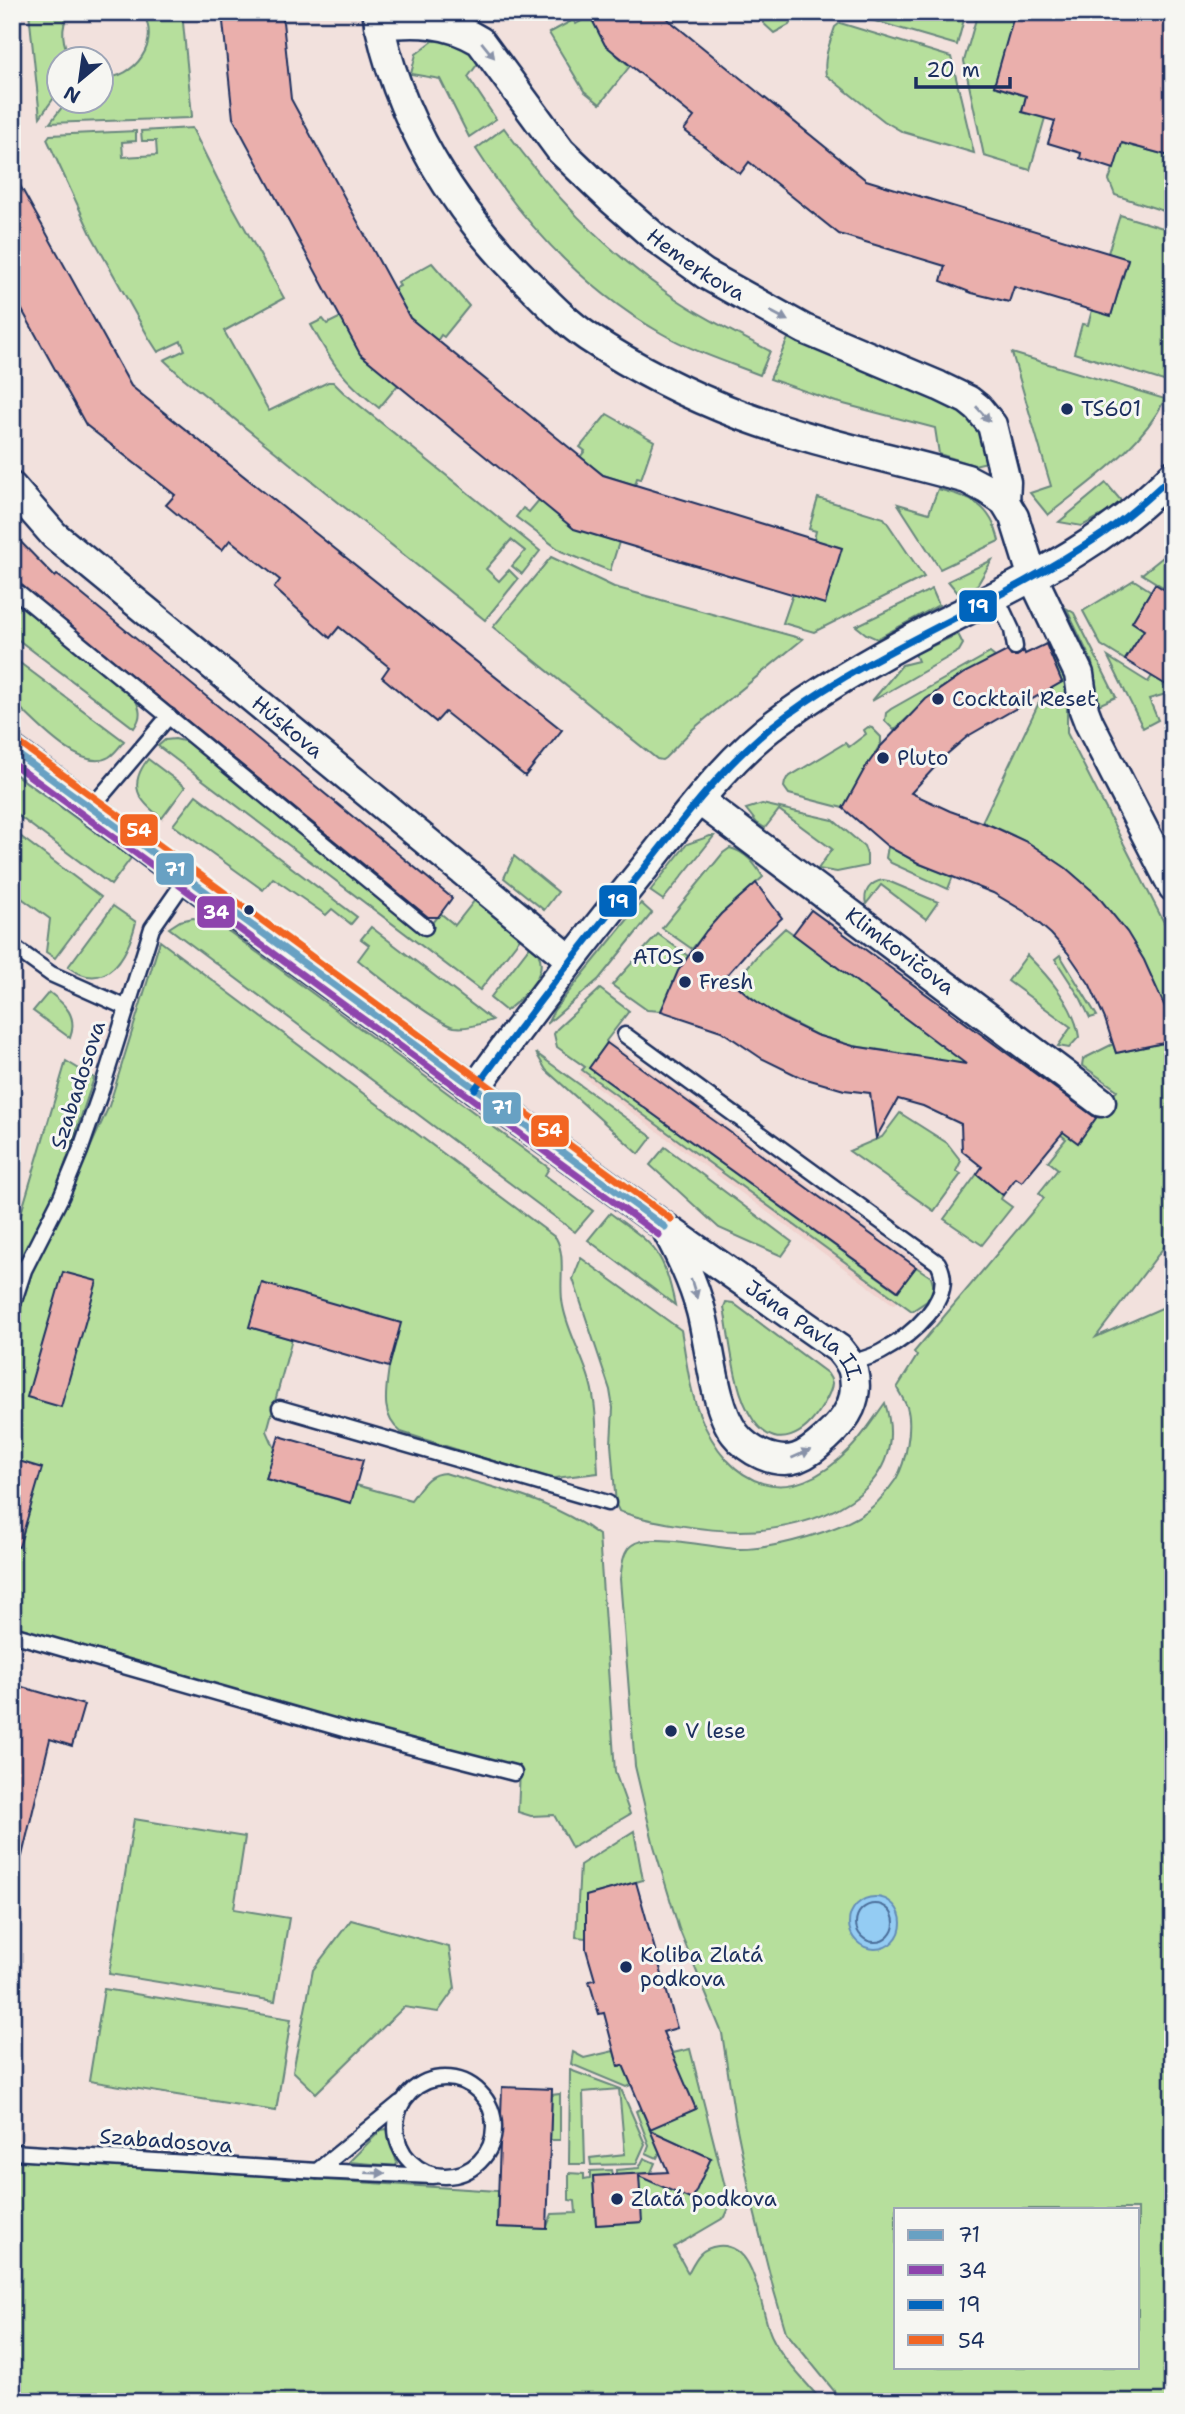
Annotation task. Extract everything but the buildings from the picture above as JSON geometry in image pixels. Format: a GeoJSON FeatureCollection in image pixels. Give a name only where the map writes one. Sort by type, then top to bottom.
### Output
{"type":"FeatureCollection","features":[{"type":"Feature","properties":{"kind":"street","name":"Hemerkova"},"geometry":{"type":"LineString","coordinates":[[1005,502],[967,479],[775,427],[738,414],[641,369],[589,337],[561,315],[508,264],[435,167],[409,117],[389,67],[378,18],[425,22],[463,30],[480,41],[561,150],[658,240],[705,274],[804,329],[968,400],[992,425],[1006,482],[1005,502],[1021,535],[1033,578]]}},
{"type":"Feature","properties":{"kind":"street"},"geometry":{"type":"LineString","coordinates":[[475,1089],[517,1029],[571,960],[700,801],[756,739],[786,715],[892,648],[1033,578],[1107,533],[1146,503],[1173,475]]}},
{"type":"Feature","properties":{"kind":"street","name":"Húskova"},"geometry":{"type":"LineString","coordinates":[[12,487],[54,535],[571,960]]}},
{"type":"Feature","properties":{"kind":"street"},"geometry":{"type":"LineString","coordinates":[[1033,578],[1079,674],[1084,710],[1089,723],[1173,887]]}},
{"type":"Feature","properties":{"kind":"street","name":"Jána Pavla II."},"geometry":{"type":"LineString","coordinates":[[12,750],[665,1227],[839,1349],[850,1363],[855,1386],[853,1402],[848,1415],[839,1426],[810,1452],[795,1459],[779,1460],[761,1455],[746,1446],[733,1432],[724,1415],[690,1275],[665,1227]]}},
{"type":"Feature","properties":{"kind":"street","name":"Klimkovičova"},"geometry":{"type":"LineString","coordinates":[[700,801],[1101,1102]]}},
{"type":"Feature","properties":{"kind":"lane"},"geometry":{"type":"LineString","coordinates":[[12,588],[425,927]]}},
{"type":"Feature","properties":{"kind":"lane"},"geometry":{"type":"LineString","coordinates":[[996,596],[1012,630],[1015,647]]}},
{"type":"Feature","properties":{"kind":"lane"},"geometry":{"type":"LineString","coordinates":[[91,808],[169,716]]}},
{"type":"Feature","properties":{"kind":"lane","name":"Szabadosova"},"geometry":{"type":"LineString","coordinates":[[12,1307],[24,1270],[61,1197],[80,1151],[152,928],[186,879]]}},
{"type":"Feature","properties":{"kind":"lane"},"geometry":{"type":"LineString","coordinates":[[12,946],[51,974],[125,1007]]}},
{"type":"Feature","properties":{"kind":"lane"},"geometry":{"type":"LineString","coordinates":[[625,1035],[938,1263],[944,1286],[934,1307],[920,1323],[889,1348],[850,1363]]}},
{"type":"Feature","properties":{"kind":"lane"},"geometry":{"type":"LineString","coordinates":[[280,1408],[608,1503]]}},
{"type":"Feature","properties":{"kind":"lane"},"geometry":{"type":"LineString","coordinates":[[12,1634],[346,1730],[514,1773]]}},
{"type":"Feature","properties":{"kind":"lane"},"geometry":{"type":"LineString","coordinates":[[439,2078],[467,2083],[479,2091],[489,2104],[494,2119],[494,2136],[489,2151],[479,2164],[465,2173],[449,2177],[433,2176],[418,2169],[399,2145],[397,2114],[404,2101],[413,2090],[425,2082],[439,2078]]}},
{"type":"Feature","properties":{"kind":"lane"},"geometry":{"type":"LineString","coordinates":[[317,2171],[404,2101]]}},
{"type":"Feature","properties":{"kind":"lane","name":"Szabadosova"},"geometry":{"type":"LineString","coordinates":[[12,2152],[433,2176]]}},
{"type":"Feature","properties":{"kind":"shaded area"},"geometry":{"type":"Polygon","coordinates":[[[605,1038],[923,1266],[894,1305],[579,1074],[605,1038]]]}},
{"type":"Feature","properties":{"kind":"green space"},"geometry":{"type":"Polygon","coordinates":[[[29,12],[69,12],[64,24],[66,46],[46,46],[46,109],[40,117],[29,12]]]}},
{"type":"Feature","properties":{"kind":"green space"},"geometry":{"type":"Polygon","coordinates":[[[142,12],[182,12],[192,116],[50,123],[55,116],[116,116],[116,76],[142,57],[149,35],[142,12]]]}},
{"type":"Feature","properties":{"kind":"green space"},"geometry":{"type":"Polygon","coordinates":[[[765,12],[797,12],[789,25],[774,33],[763,23],[765,12]]]}},
{"type":"Feature","properties":{"kind":"green space"},"geometry":{"type":"Polygon","coordinates":[[[844,12],[966,12],[957,45],[844,12]]]}},
{"type":"Feature","properties":{"kind":"green space"},"geometry":{"type":"Polygon","coordinates":[[[978,12],[1003,12],[1015,16],[994,86],[1026,96],[1022,111],[1045,118],[1030,170],[984,156],[964,61],[978,12]]]}},
{"type":"Feature","properties":{"kind":"green space"},"geometry":{"type":"Polygon","coordinates":[[[590,16],[630,33],[614,53],[630,66],[600,104],[584,91],[549,33],[573,20],[576,24],[590,16]]]}},
{"type":"Feature","properties":{"kind":"green space"},"geometry":{"type":"Polygon","coordinates":[[[840,23],[951,57],[974,153],[903,132],[884,121],[826,75],[828,51],[835,27],[840,23]]]}},
{"type":"Feature","properties":{"kind":"green space"},"geometry":{"type":"Polygon","coordinates":[[[433,41],[456,43],[482,58],[468,77],[496,119],[469,137],[440,79],[411,74],[416,54],[433,41]]]}},
{"type":"Feature","properties":{"kind":"green space"},"geometry":{"type":"Polygon","coordinates":[[[192,128],[284,298],[224,331],[269,411],[333,382],[540,551],[522,574],[512,566],[525,551],[511,540],[486,569],[499,581],[509,570],[518,579],[485,620],[164,360],[185,350],[181,341],[158,352],[92,236],[47,139],[50,135],[136,131],[136,141],[122,142],[123,157],[157,155],[156,141],[142,141],[141,131],[192,128]]]}},
{"type":"Feature","properties":{"kind":"green space"},"geometry":{"type":"Polygon","coordinates":[[[504,128],[540,175],[578,217],[620,256],[691,308],[770,351],[760,375],[697,351],[661,333],[606,296],[557,252],[514,203],[476,149],[504,128]]]}},
{"type":"Feature","properties":{"kind":"green space"},"geometry":{"type":"Polygon","coordinates":[[[1122,143],[1173,157],[1173,214],[1115,195],[1109,180],[1122,143]]]}},
{"type":"Feature","properties":{"kind":"green space"},"geometry":{"type":"Polygon","coordinates":[[[1120,215],[1173,231],[1173,384],[1074,353],[1082,324],[1088,325],[1092,310],[1111,315],[1128,260],[1108,253],[1120,215]]]}},
{"type":"Feature","properties":{"kind":"green space"},"geometry":{"type":"Polygon","coordinates":[[[432,263],[469,306],[444,337],[441,335],[437,341],[410,318],[394,289],[400,286],[398,282],[432,263]]]}},
{"type":"Feature","properties":{"kind":"green space"},"geometry":{"type":"Polygon","coordinates":[[[341,317],[398,385],[379,408],[339,371],[311,325],[323,319],[327,324],[341,317]]]}},
{"type":"Feature","properties":{"kind":"green space"},"geometry":{"type":"Polygon","coordinates":[[[789,336],[957,408],[979,431],[987,462],[974,465],[939,454],[935,428],[836,402],[770,379],[789,336]]]}},
{"type":"Feature","properties":{"kind":"green space"},"geometry":{"type":"Polygon","coordinates":[[[1012,353],[1165,399],[1155,417],[1128,449],[1048,515],[1030,493],[1051,486],[1012,353]]]}},
{"type":"Feature","properties":{"kind":"green space"},"geometry":{"type":"Polygon","coordinates":[[[607,414],[654,441],[641,479],[637,478],[635,485],[603,475],[580,457],[585,451],[580,447],[607,414]]]}},
{"type":"Feature","properties":{"kind":"green space"},"geometry":{"type":"Polygon","coordinates":[[[1106,483],[1123,503],[1121,505],[1082,526],[1059,522],[1106,483]]]}},
{"type":"Feature","properties":{"kind":"green space"},"geometry":{"type":"Polygon","coordinates":[[[938,489],[978,504],[991,519],[999,541],[940,569],[898,504],[929,513],[938,489]]]}},
{"type":"Feature","properties":{"kind":"green space"},"geometry":{"type":"Polygon","coordinates":[[[818,498],[884,518],[924,577],[814,632],[783,623],[793,594],[825,604],[841,548],[814,540],[816,531],[809,529],[818,498]]]}},
{"type":"Feature","properties":{"kind":"green space"},"geometry":{"type":"Polygon","coordinates":[[[539,500],[619,542],[610,571],[561,551],[516,517],[523,508],[529,512],[539,500]]]}},
{"type":"Feature","properties":{"kind":"green space"},"geometry":{"type":"Polygon","coordinates":[[[1173,549],[1173,570],[1163,587],[1142,574],[1173,549]]]}},
{"type":"Feature","properties":{"kind":"green space"},"geometry":{"type":"Polygon","coordinates":[[[551,557],[614,587],[803,639],[693,729],[665,758],[657,759],[493,627],[551,557]]]}},
{"type":"Feature","properties":{"kind":"green space"},"geometry":{"type":"Polygon","coordinates":[[[992,560],[978,584],[963,594],[958,593],[948,581],[992,560]]]}},
{"type":"Feature","properties":{"kind":"green space"},"geometry":{"type":"Polygon","coordinates":[[[1134,580],[1151,591],[1132,622],[1144,630],[1125,660],[1101,645],[1083,611],[1134,580]]]}},
{"type":"Feature","properties":{"kind":"green space"},"geometry":{"type":"Polygon","coordinates":[[[932,589],[939,605],[877,639],[856,626],[932,589]]]}},
{"type":"Feature","properties":{"kind":"green space"},"geometry":{"type":"Polygon","coordinates":[[[12,599],[134,697],[140,713],[134,728],[12,635],[12,599]]]}},
{"type":"Feature","properties":{"kind":"green space"},"geometry":{"type":"Polygon","coordinates":[[[1066,608],[1074,613],[1116,697],[1096,706],[1092,662],[1066,608]]]}},
{"type":"Feature","properties":{"kind":"green space"},"geometry":{"type":"Polygon","coordinates":[[[958,634],[963,644],[959,651],[872,701],[902,665],[918,661],[915,654],[958,634]]]}},
{"type":"Feature","properties":{"kind":"green space"},"geometry":{"type":"Polygon","coordinates":[[[1046,644],[1051,646],[1067,683],[1067,733],[1173,940],[1173,1035],[1161,999],[1145,965],[1104,905],[1078,879],[1049,857],[1017,837],[982,822],[1044,692],[1062,682],[1046,644]]]}},
{"type":"Feature","properties":{"kind":"green space"},"geometry":{"type":"Polygon","coordinates":[[[990,653],[995,657],[942,687],[894,730],[885,721],[886,713],[891,709],[990,653]]]}},
{"type":"Feature","properties":{"kind":"green space"},"geometry":{"type":"Polygon","coordinates":[[[12,657],[124,741],[109,757],[97,760],[84,758],[57,742],[12,700],[12,657]]]}},
{"type":"Feature","properties":{"kind":"green space"},"geometry":{"type":"Polygon","coordinates":[[[1108,657],[1148,682],[1152,676],[1173,689],[1173,692],[1149,699],[1158,720],[1143,728],[1108,657]]]}},
{"type":"Feature","properties":{"kind":"green space"},"geometry":{"type":"Polygon","coordinates":[[[868,727],[881,737],[881,743],[843,808],[789,794],[784,787],[787,778],[845,743],[849,747],[866,734],[864,730],[868,727]]]}},
{"type":"Feature","properties":{"kind":"green space"},"geometry":{"type":"Polygon","coordinates":[[[165,740],[188,742],[423,934],[440,913],[455,925],[475,900],[521,937],[480,990],[158,746],[165,740]]]}},
{"type":"Feature","properties":{"kind":"green space"},"geometry":{"type":"Polygon","coordinates":[[[148,759],[185,787],[162,818],[146,805],[138,792],[138,777],[148,759]]]}},
{"type":"Feature","properties":{"kind":"green space"},"geometry":{"type":"Polygon","coordinates":[[[12,772],[131,858],[111,885],[12,811],[12,772]]]}},
{"type":"Feature","properties":{"kind":"green space"},"geometry":{"type":"Polygon","coordinates":[[[196,795],[357,917],[351,924],[332,909],[326,915],[273,878],[263,890],[173,825],[196,795]]]}},
{"type":"Feature","properties":{"kind":"green space"},"geometry":{"type":"Polygon","coordinates":[[[762,804],[833,820],[864,846],[867,866],[837,872],[818,869],[832,849],[779,810],[765,828],[757,823],[746,809],[762,804]]]}},
{"type":"Feature","properties":{"kind":"green space"},"geometry":{"type":"Polygon","coordinates":[[[12,830],[101,897],[55,958],[46,952],[50,919],[12,891],[12,830]]]}},
{"type":"Feature","properties":{"kind":"green space"},"geometry":{"type":"Polygon","coordinates":[[[714,836],[663,900],[650,891],[687,844],[714,836]]]}},
{"type":"Feature","properties":{"kind":"green space"},"geometry":{"type":"Polygon","coordinates":[[[888,846],[920,864],[953,876],[948,889],[891,863],[886,858],[888,846]]]}},
{"type":"Feature","properties":{"kind":"green space"},"geometry":{"type":"Polygon","coordinates":[[[730,848],[750,859],[763,877],[721,914],[692,949],[662,928],[730,848]]]}},
{"type":"Feature","properties":{"kind":"green space"},"geometry":{"type":"Polygon","coordinates":[[[514,856],[558,892],[544,910],[504,878],[514,856]]]}},
{"type":"Feature","properties":{"kind":"green space"},"geometry":{"type":"Polygon","coordinates":[[[883,880],[938,902],[926,919],[881,885],[866,904],[869,888],[883,880]]]}},
{"type":"Feature","properties":{"kind":"green space"},"geometry":{"type":"Polygon","coordinates":[[[641,903],[652,913],[599,979],[547,1024],[554,1010],[641,903]]]}},
{"type":"Feature","properties":{"kind":"green space"},"geometry":{"type":"Polygon","coordinates":[[[113,906],[136,922],[121,958],[105,974],[94,976],[68,967],[113,906]]]}},
{"type":"Feature","properties":{"kind":"green space"},"geometry":{"type":"Polygon","coordinates":[[[193,918],[210,921],[231,933],[549,1168],[545,1175],[593,1211],[575,1232],[169,928],[180,921],[193,918]]]}},
{"type":"Feature","properties":{"kind":"green space"},"geometry":{"type":"Polygon","coordinates":[[[371,927],[492,1020],[469,1027],[454,1027],[433,1017],[391,986],[358,960],[369,945],[361,939],[371,927]]]}},
{"type":"Feature","properties":{"kind":"green space"},"geometry":{"type":"Polygon","coordinates":[[[785,928],[1078,1142],[1117,1090],[1082,1065],[1083,1059],[1113,1044],[1116,1053],[1173,1041],[1173,1235],[1096,1337],[1173,1303],[1173,2402],[843,2402],[786,2332],[753,2207],[735,2119],[722,2033],[679,1929],[654,1846],[635,1766],[620,1579],[623,1560],[632,1545],[640,1541],[666,1540],[737,1549],[788,1542],[827,1531],[876,1504],[896,1479],[905,1454],[909,1415],[897,1388],[917,1356],[914,1352],[1044,1198],[1039,1193],[1058,1169],[1048,1161],[1066,1139],[925,1060],[853,1046],[816,1035],[766,1009],[734,983],[785,928]]]}},
{"type":"Feature","properties":{"kind":"green space"},"geometry":{"type":"Polygon","coordinates":[[[658,934],[688,956],[661,1011],[647,1010],[612,985],[658,934]]]}},
{"type":"Feature","properties":{"kind":"green space"},"geometry":{"type":"Polygon","coordinates":[[[160,941],[556,1238],[561,1254],[565,1316],[593,1393],[598,1473],[544,1477],[401,1432],[394,1426],[387,1411],[389,1367],[262,1283],[250,1327],[292,1339],[267,1431],[275,1449],[266,1479],[350,1503],[356,1485],[411,1500],[429,1478],[445,1473],[544,1504],[599,1535],[615,1772],[630,1814],[572,1848],[554,1815],[531,1816],[518,1812],[520,1770],[12,1629],[12,1328],[33,1263],[70,1193],[109,1106],[160,941]]]}},
{"type":"Feature","properties":{"kind":"green space"},"geometry":{"type":"Polygon","coordinates":[[[531,945],[541,962],[540,972],[529,989],[506,1011],[490,998],[531,945]]]}},
{"type":"Feature","properties":{"kind":"green space"},"geometry":{"type":"Polygon","coordinates":[[[1027,955],[1052,982],[1072,1014],[1079,1037],[1069,1048],[1058,1046],[1071,1027],[1008,981],[1027,955]]]}},
{"type":"Feature","properties":{"kind":"green space"},"geometry":{"type":"Polygon","coordinates":[[[1060,955],[1097,1016],[1090,1018],[1055,959],[1060,955]]]}},
{"type":"Feature","properties":{"kind":"green space"},"geometry":{"type":"Polygon","coordinates":[[[600,989],[629,1011],[590,1068],[897,1291],[916,1267],[931,1277],[934,1288],[927,1301],[912,1311],[582,1070],[585,1067],[557,1047],[554,1034],[557,1029],[600,989]]]}},
{"type":"Feature","properties":{"kind":"green space"},"geometry":{"type":"Polygon","coordinates":[[[49,992],[69,1012],[72,1023],[70,1038],[33,1011],[49,992]]]}},
{"type":"Feature","properties":{"kind":"green space"},"geometry":{"type":"Polygon","coordinates":[[[536,1053],[652,1137],[639,1154],[546,1070],[536,1053]]]}},
{"type":"Feature","properties":{"kind":"green space"},"geometry":{"type":"Polygon","coordinates":[[[66,1061],[94,1078],[55,1194],[12,1281],[12,1244],[66,1061]]]}},
{"type":"Feature","properties":{"kind":"green space"},"geometry":{"type":"Polygon","coordinates":[[[900,1113],[947,1143],[961,1161],[956,1171],[961,1174],[934,1211],[849,1151],[882,1137],[900,1113]]]}},
{"type":"Feature","properties":{"kind":"green space"},"geometry":{"type":"Polygon","coordinates":[[[665,1147],[792,1242],[782,1256],[719,1228],[650,1165],[665,1147]]]}},
{"type":"Feature","properties":{"kind":"green space"},"geometry":{"type":"Polygon","coordinates":[[[977,1174],[1003,1195],[1001,1199],[1012,1207],[982,1245],[944,1219],[977,1174]]]}},
{"type":"Feature","properties":{"kind":"green space"},"geometry":{"type":"Polygon","coordinates":[[[610,1213],[655,1250],[666,1272],[675,1305],[588,1240],[610,1213]]]}},
{"type":"Feature","properties":{"kind":"green space"},"geometry":{"type":"Polygon","coordinates":[[[581,1258],[681,1330],[690,1383],[699,1413],[712,1439],[727,1460],[744,1474],[763,1483],[783,1485],[805,1481],[827,1469],[850,1449],[885,1403],[890,1434],[885,1461],[871,1483],[850,1501],[825,1514],[797,1524],[768,1529],[727,1531],[695,1528],[645,1519],[619,1511],[616,1505],[611,1444],[613,1408],[610,1390],[573,1279],[581,1258]]]}},
{"type":"Feature","properties":{"kind":"green space"},"geometry":{"type":"Polygon","coordinates":[[[726,1302],[733,1303],[827,1373],[830,1378],[832,1386],[825,1401],[815,1417],[800,1432],[781,1438],[772,1436],[763,1431],[747,1409],[734,1366],[724,1307],[726,1302]]]}},
{"type":"Feature","properties":{"kind":"green space"},"geometry":{"type":"Polygon","coordinates":[[[134,1819],[245,1837],[234,1909],[289,1918],[275,2001],[109,1974],[134,1819]]]}},
{"type":"Feature","properties":{"kind":"green space"},"geometry":{"type":"Polygon","coordinates":[[[634,1831],[643,1880],[586,1896],[586,1938],[576,1937],[580,1865],[634,1831]]]}},
{"type":"Feature","properties":{"kind":"green space"},"geometry":{"type":"Polygon","coordinates":[[[351,1920],[449,1947],[455,1988],[438,2012],[404,2007],[316,2093],[293,2071],[313,1970],[351,1920]]]}},
{"type":"Feature","properties":{"kind":"green space"},"geometry":{"type":"Polygon","coordinates":[[[104,1989],[291,2019],[276,2111],[89,2081],[104,1989]]]}},
{"type":"Feature","properties":{"kind":"green space"},"geometry":{"type":"Polygon","coordinates":[[[690,2049],[730,2206],[725,2217],[674,2247],[688,2273],[699,2255],[712,2247],[732,2248],[742,2255],[756,2281],[772,2337],[789,2363],[822,2402],[12,2402],[12,2160],[498,2191],[497,2227],[546,2229],[552,2214],[576,2213],[575,2201],[569,2200],[569,2173],[584,2174],[584,2179],[590,2178],[590,2171],[611,2170],[612,2175],[593,2176],[596,2225],[641,2222],[639,2174],[616,2175],[616,2170],[639,2168],[644,2158],[655,2163],[648,2179],[711,2158],[667,2138],[657,2158],[646,2153],[649,2145],[636,2111],[641,2109],[650,2128],[695,2109],[677,2066],[626,2087],[571,2064],[573,2052],[584,2058],[614,2051],[618,2066],[690,2049]]]}},
{"type":"Feature","properties":{"kind":"green space"},"geometry":{"type":"Polygon","coordinates":[[[570,2070],[621,2089],[645,2144],[636,2164],[591,2165],[590,2158],[625,2154],[619,2089],[583,2092],[585,2164],[569,2164],[570,2070]]]}},
{"type":"Feature","properties":{"kind":"green space"},"geometry":{"type":"Polygon","coordinates":[[[560,2094],[560,2140],[550,2140],[552,2095],[560,2094]]]}},
{"type":"Feature","properties":{"kind":"green space"},"geometry":{"type":"Polygon","coordinates":[[[387,2129],[396,2166],[349,2162],[381,2130],[387,2129]]]}},
{"type":"Feature","properties":{"kind":"water"},"geometry":{"type":"Polygon","coordinates":[[[875,1897],[885,1899],[893,1905],[899,1913],[899,1933],[893,1941],[885,1947],[875,1949],[865,1947],[857,1941],[851,1933],[849,1923],[851,1913],[857,1905],[865,1899],[875,1897]]]}},
{"type":"Feature","properties":{"kind":"transit line","name":"19"},"geometry":{"type":"LineString","coordinates":[[475,1089],[559,976],[694,805],[766,731],[862,667],[1057,563],[1125,517],[1173,475]]}},
{"type":"Feature","properties":{"kind":"transit line","name":"54"},"geometry":{"type":"LineString","coordinates":[[18,742],[671,1219]]}},
{"type":"Feature","properties":{"kind":"transit line","name":"71"},"geometry":{"type":"LineString","coordinates":[[12,750],[665,1227]]}},
{"type":"Feature","properties":{"kind":"transit line","name":"34"},"geometry":{"type":"LineString","coordinates":[[12,763],[659,1235]]}},
{"type":"Feature","properties":{"kind":"place","name":"TS601"},"geometry":{"type":"Point","coordinates":[1067,409]}},
{"type":"Feature","properties":{"kind":"place","name":"Cocktail Reset"},"geometry":{"type":"Point","coordinates":[938,699]}},
{"type":"Feature","properties":{"kind":"place","name":"Pluto"},"geometry":{"type":"Point","coordinates":[883,758]}},
{"type":"Feature","properties":{"kind":"place","name":"ATOS"},"geometry":{"type":"Point","coordinates":[698,957]}},
{"type":"Feature","properties":{"kind":"place","name":"Fresh"},"geometry":{"type":"Point","coordinates":[685,982]}},
{"type":"Feature","properties":{"kind":"place","name":"V lese"},"geometry":{"type":"Point","coordinates":[671,1731]}},
{"type":"Feature","properties":{"kind":"place","name":"Koliba Zlatá podkova"},"geometry":{"type":"Point","coordinates":[626,1967]}},
{"type":"Feature","properties":{"kind":"place","name":"Zlatá podkova"},"geometry":{"type":"Point","coordinates":[617,2199]}}]}
